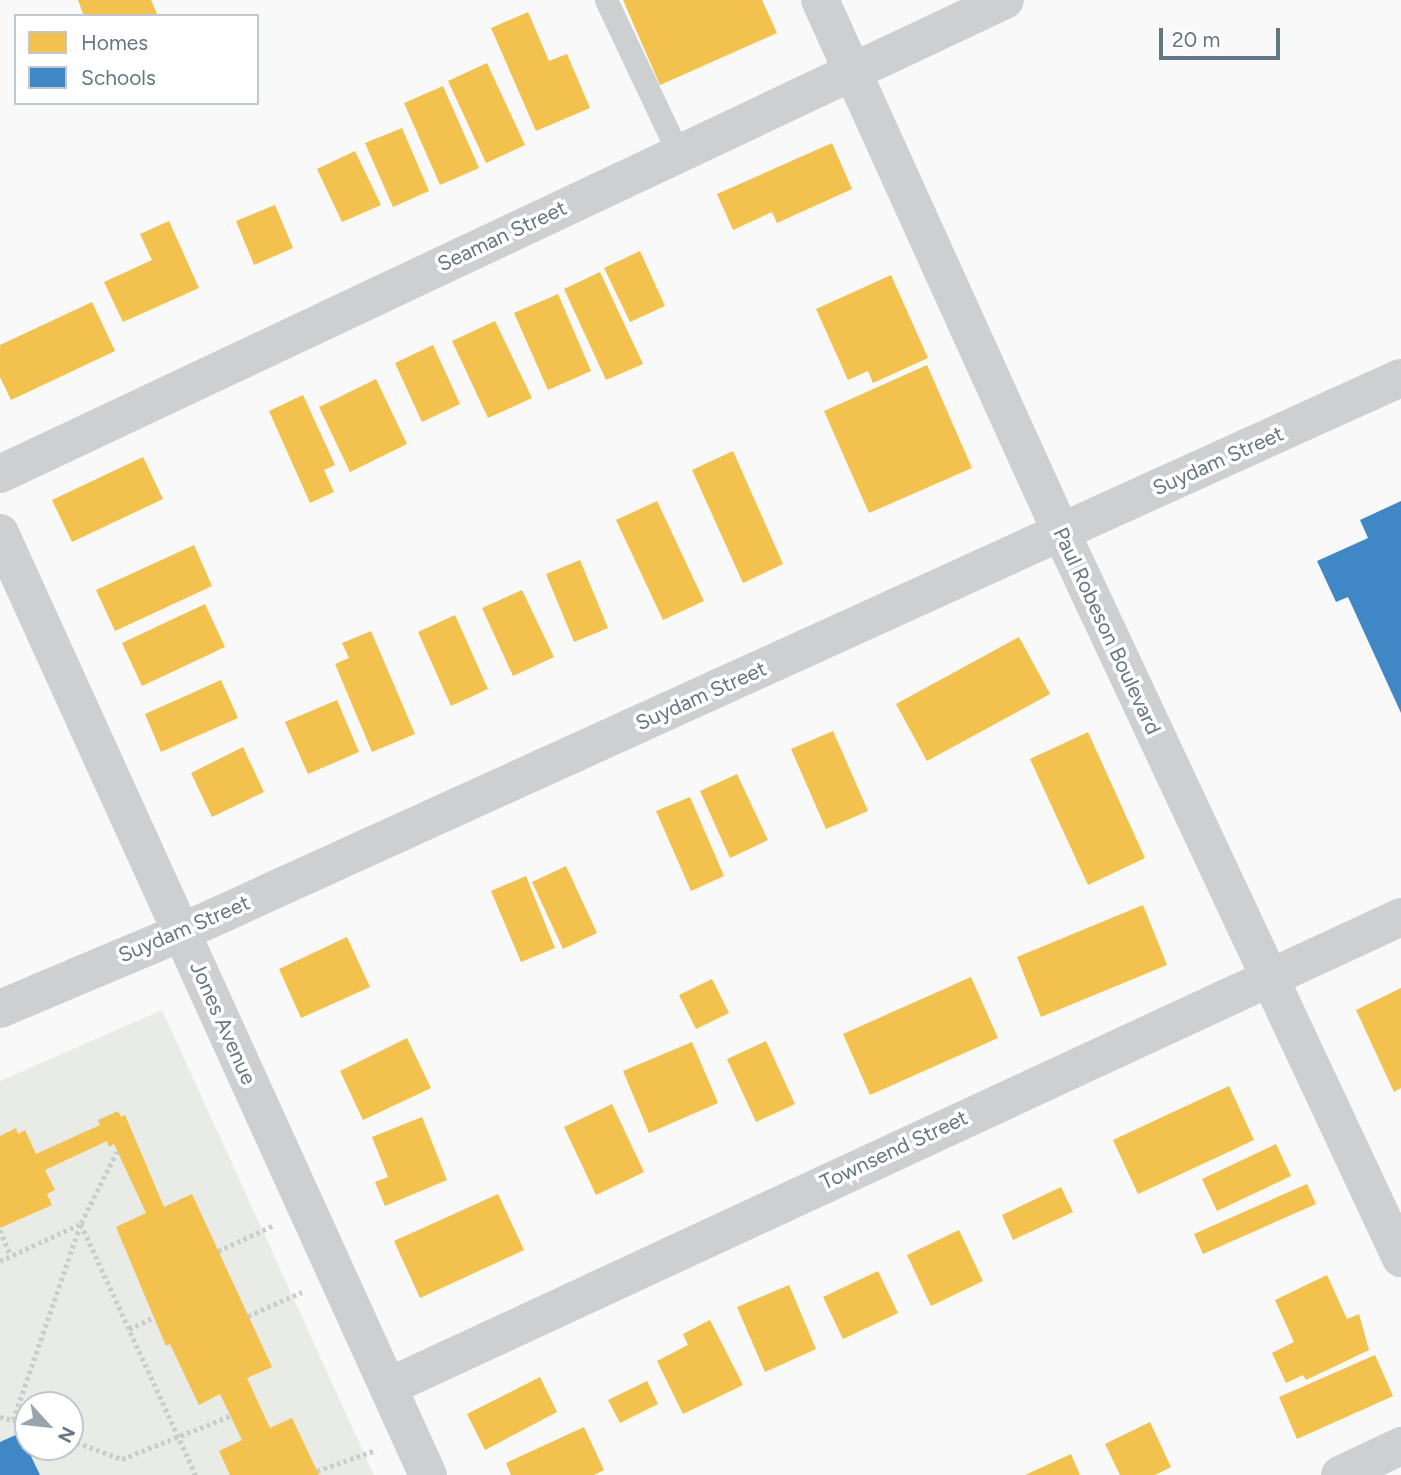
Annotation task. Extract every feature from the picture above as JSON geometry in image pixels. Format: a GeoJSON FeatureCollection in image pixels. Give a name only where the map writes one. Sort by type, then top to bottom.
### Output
{"type":"FeatureCollection","features":[{"type":"Feature","properties":{"kind":"street","name":"Paul Robeson Boulevard"},"geometry":{"type":"LineString","coordinates":[[820,0],[1061,532],[1401,1258]]}},
{"type":"Feature","properties":{"kind":"street","name":"Seaman Street"},"geometry":{"type":"LineString","coordinates":[[0,474],[1005,0]]}},
{"type":"Feature","properties":{"kind":"street","name":"Suydam Street"},"geometry":{"type":"LineString","coordinates":[[0,1009],[183,932],[1401,378]]}},
{"type":"Feature","properties":{"kind":"street","name":"Jones Avenue"},"geometry":{"type":"LineString","coordinates":[[0,533],[428,1475]]}},
{"type":"Feature","properties":{"kind":"street","name":"Townsend Street"},"geometry":{"type":"LineString","coordinates":[[388,1387],[1267,976],[1401,917]]}},
{"type":"Feature","properties":{"kind":"street"},"geometry":{"type":"LineString","coordinates":[[1340,1475],[1401,1446]]}},
{"type":"Feature","properties":{"kind":"lane"},"geometry":{"type":"LineString","coordinates":[[606,0],[678,152]]}},
{"type":"Feature","properties":{"kind":"path"},"geometry":{"type":"LineString","coordinates":[[0,1417],[13,1420],[81,1223],[117,1151]]}},
{"type":"Feature","properties":{"kind":"path"},"geometry":{"type":"LineString","coordinates":[[218,1251],[306,1210]]}},
{"type":"Feature","properties":{"kind":"path"},"geometry":{"type":"LineString","coordinates":[[0,1261],[81,1223]]}},
{"type":"Feature","properties":{"kind":"path"},"geometry":{"type":"LineString","coordinates":[[81,1223],[196,1475]]}},
{"type":"Feature","properties":{"kind":"path"},"geometry":{"type":"LineString","coordinates":[[0,1230],[11,1256]]}},
{"type":"Feature","properties":{"kind":"path"},"geometry":{"type":"LineString","coordinates":[[248,1316],[338,1276]]}},
{"type":"Feature","properties":{"kind":"path"},"geometry":{"type":"LineString","coordinates":[[129,1329],[153,1318]]}},
{"type":"Feature","properties":{"kind":"path"},"geometry":{"type":"LineString","coordinates":[[84,1445],[122,1459],[179,1440],[230,1416]]}},
{"type":"Feature","properties":{"kind":"path"},"geometry":{"type":"LineString","coordinates":[[317,1471],[410,1438]]}},
{"type":"Feature","properties":{"kind":"shaded area"},"geometry":{"type":"Polygon","coordinates":[[[162,1010],[374,1475],[0,1475],[0,1081],[162,1010]]]}},
{"type":"Feature","properties":{"kind":"building: Homes"},"geometry":{"type":"Polygon","coordinates":[[[78,0],[151,0],[157,14],[83,14],[78,0]]]}},
{"type":"Feature","properties":{"kind":"building: Homes"},"geometry":{"type":"Polygon","coordinates":[[[623,0],[762,0],[777,33],[660,85],[623,0]]]}},
{"type":"Feature","properties":{"kind":"building: Homes"},"geometry":{"type":"Polygon","coordinates":[[[528,12],[549,61],[567,54],[590,108],[536,131],[491,28],[528,12]]]}},
{"type":"Feature","properties":{"kind":"building: Homes"},"geometry":{"type":"Polygon","coordinates":[[[487,63],[525,145],[486,163],[448,81],[487,63]]]}},
{"type":"Feature","properties":{"kind":"building: Homes"},"geometry":{"type":"Polygon","coordinates":[[[443,86],[479,168],[440,185],[404,103],[443,86]]]}},
{"type":"Feature","properties":{"kind":"building: Homes"},"geometry":{"type":"Polygon","coordinates":[[[402,128],[429,191],[393,207],[365,143],[402,128]]]}},
{"type":"Feature","properties":{"kind":"building: Homes"},"geometry":{"type":"Polygon","coordinates":[[[832,143],[852,189],[777,223],[772,212],[733,230],[717,194],[832,143]]]}},
{"type":"Feature","properties":{"kind":"building: Homes"},"geometry":{"type":"Polygon","coordinates":[[[355,151],[381,205],[342,222],[317,169],[355,151]]]}},
{"type":"Feature","properties":{"kind":"building: Homes"},"geometry":{"type":"Polygon","coordinates":[[[275,205],[293,248],[254,265],[236,221],[275,205]]]}},
{"type":"Feature","properties":{"kind":"building: Homes"},"geometry":{"type":"Polygon","coordinates":[[[169,221],[199,288],[123,322],[104,282],[152,260],[140,234],[169,221]]]}},
{"type":"Feature","properties":{"kind":"building: Homes"},"geometry":{"type":"Polygon","coordinates":[[[640,251],[665,306],[630,322],[604,268],[640,251]]]}},
{"type":"Feature","properties":{"kind":"building: Homes"},"geometry":{"type":"Polygon","coordinates":[[[600,272],[643,364],[606,380],[564,289],[600,272]]]}},
{"type":"Feature","properties":{"kind":"building: Homes"},"geometry":{"type":"Polygon","coordinates":[[[891,275],[928,358],[873,383],[868,371],[848,380],[816,309],[891,275]]]}},
{"type":"Feature","properties":{"kind":"building: Homes"},"geometry":{"type":"Polygon","coordinates":[[[558,294],[591,371],[548,390],[514,313],[558,294]]]}},
{"type":"Feature","properties":{"kind":"building: Homes"},"geometry":{"type":"Polygon","coordinates":[[[92,302],[115,351],[11,400],[0,377],[0,345],[92,302]]]}},
{"type":"Feature","properties":{"kind":"building: Homes"},"geometry":{"type":"Polygon","coordinates":[[[495,321],[532,398],[488,418],[452,341],[495,321]]]}},
{"type":"Feature","properties":{"kind":"building: Homes"},"geometry":{"type":"Polygon","coordinates":[[[433,345],[460,404],[422,422],[395,363],[433,345]]]}},
{"type":"Feature","properties":{"kind":"building: Homes"},"geometry":{"type":"Polygon","coordinates":[[[927,365],[972,468],[869,513],[824,411],[927,365]]]}},
{"type":"Feature","properties":{"kind":"building: Homes"},"geometry":{"type":"Polygon","coordinates":[[[376,379],[407,444],[350,472],[319,407],[376,379]]]}},
{"type":"Feature","properties":{"kind":"building: Homes"},"geometry":{"type":"Polygon","coordinates":[[[303,395],[335,465],[324,470],[334,492],[310,503],[269,411],[303,395]]]}},
{"type":"Feature","properties":{"kind":"building: Homes"},"geometry":{"type":"Polygon","coordinates":[[[733,451],[783,564],[743,583],[692,470],[733,451]]]}},
{"type":"Feature","properties":{"kind":"building: Homes"},"geometry":{"type":"Polygon","coordinates":[[[143,457],[163,499],[72,542],[52,500],[143,457]]]}},
{"type":"Feature","properties":{"kind":"building: Homes"},"geometry":{"type":"Polygon","coordinates":[[[657,501],[704,601],[663,620],[616,520],[657,501]]]}},
{"type":"Feature","properties":{"kind":"building: Homes"},"geometry":{"type":"Polygon","coordinates":[[[194,545],[212,586],[115,631],[96,590],[194,545]]]}},
{"type":"Feature","properties":{"kind":"building: Homes"},"geometry":{"type":"Polygon","coordinates":[[[580,560],[608,628],[574,642],[546,574],[580,560]]]}},
{"type":"Feature","properties":{"kind":"building: Homes"},"geometry":{"type":"Polygon","coordinates":[[[522,590],[554,657],[513,676],[482,608],[522,590]]]}},
{"type":"Feature","properties":{"kind":"building: Homes"},"geometry":{"type":"Polygon","coordinates":[[[205,604],[225,647],[142,686],[122,643],[205,604]]]}},
{"type":"Feature","properties":{"kind":"building: Homes"},"geometry":{"type":"Polygon","coordinates":[[[455,615],[488,689],[451,706],[418,632],[455,615]]]}},
{"type":"Feature","properties":{"kind":"building: Homes"},"geometry":{"type":"Polygon","coordinates":[[[371,631],[415,734],[372,752],[335,664],[349,658],[342,643],[371,631]]]}},
{"type":"Feature","properties":{"kind":"building: Homes"},"geometry":{"type":"Polygon","coordinates":[[[1019,637],[1050,694],[927,761],[896,704],[1019,637]]]}},
{"type":"Feature","properties":{"kind":"building: Homes"},"geometry":{"type":"Polygon","coordinates":[[[221,680],[238,718],[161,752],[145,714],[221,680]]]}},
{"type":"Feature","properties":{"kind":"building: Homes"},"geometry":{"type":"Polygon","coordinates":[[[337,700],[359,752],[308,774],[285,722],[337,700]]]}},
{"type":"Feature","properties":{"kind":"building: Homes"},"geometry":{"type":"Polygon","coordinates":[[[833,731],[868,811],[826,829],[791,749],[833,731]]]}},
{"type":"Feature","properties":{"kind":"building: Homes"},"geometry":{"type":"Polygon","coordinates":[[[1088,732],[1145,858],[1088,885],[1030,759],[1088,732]]]}},
{"type":"Feature","properties":{"kind":"building: Homes"},"geometry":{"type":"Polygon","coordinates":[[[243,747],[264,792],[212,817],[191,773],[243,747]]]}},
{"type":"Feature","properties":{"kind":"building: Homes"},"geometry":{"type":"Polygon","coordinates":[[[737,774],[768,840],[730,858],[700,791],[737,774]]]}},
{"type":"Feature","properties":{"kind":"building: Homes"},"geometry":{"type":"Polygon","coordinates":[[[690,797],[724,876],[691,891],[656,811],[690,797]]]}},
{"type":"Feature","properties":{"kind":"building: Homes"},"geometry":{"type":"Polygon","coordinates":[[[566,866],[597,933],[563,949],[532,882],[566,866]]]}},
{"type":"Feature","properties":{"kind":"building: Homes"},"geometry":{"type":"Polygon","coordinates":[[[526,876],[555,948],[521,962],[491,891],[526,876]]]}},
{"type":"Feature","properties":{"kind":"building: Homes"},"geometry":{"type":"Polygon","coordinates":[[[1143,905],[1167,965],[1041,1017],[1017,957],[1143,905]]]}},
{"type":"Feature","properties":{"kind":"building: Homes"},"geometry":{"type":"Polygon","coordinates":[[[347,937],[370,987],[301,1018],[279,969],[347,937]]]}},
{"type":"Feature","properties":{"kind":"building: Homes"},"geometry":{"type":"Polygon","coordinates":[[[971,977],[998,1038],[870,1095],[843,1034],[971,977]]]}},
{"type":"Feature","properties":{"kind":"building: Homes"},"geometry":{"type":"Polygon","coordinates":[[[712,979],[729,1013],[696,1029],[679,995],[712,979]]]}},
{"type":"Feature","properties":{"kind":"building: Homes"},"geometry":{"type":"Polygon","coordinates":[[[1401,988],[1401,1088],[1394,1092],[1356,1010],[1401,988]]]}},
{"type":"Feature","properties":{"kind":"building: Homes"},"geometry":{"type":"Polygon","coordinates":[[[407,1038],[431,1088],[363,1120],[340,1071],[407,1038]]]}},
{"type":"Feature","properties":{"kind":"building: Homes"},"geometry":{"type":"Polygon","coordinates":[[[766,1041],[795,1104],[756,1122],[727,1059],[766,1041]]]}},
{"type":"Feature","properties":{"kind":"building: Homes"},"geometry":{"type":"Polygon","coordinates":[[[692,1042],[718,1103],[649,1133],[623,1071],[692,1042]]]}},
{"type":"Feature","properties":{"kind":"building: Homes"},"geometry":{"type":"Polygon","coordinates":[[[1229,1086],[1254,1140],[1138,1194],[1113,1140],[1229,1086]]]}},
{"type":"Feature","properties":{"kind":"building: Homes"},"geometry":{"type":"Polygon","coordinates":[[[612,1104],[644,1172],[596,1195],[564,1127],[612,1104]]]}},
{"type":"Feature","properties":{"kind":"building: Homes"},"geometry":{"type":"Polygon","coordinates":[[[118,1111],[121,1117],[125,1115],[164,1207],[192,1194],[272,1367],[247,1378],[270,1428],[292,1418],[319,1475],[230,1475],[219,1451],[242,1440],[220,1394],[199,1405],[170,1344],[166,1346],[116,1227],[146,1213],[114,1144],[109,1147],[107,1141],[45,1170],[55,1190],[47,1194],[52,1205],[0,1228],[0,1136],[16,1128],[18,1134],[25,1130],[36,1154],[100,1125],[98,1120],[118,1111]]]}},
{"type":"Feature","properties":{"kind":"building: Homes"},"geometry":{"type":"Polygon","coordinates":[[[422,1117],[447,1180],[385,1206],[375,1182],[388,1177],[372,1137],[422,1117]]]}},
{"type":"Feature","properties":{"kind":"building: Homes"},"geometry":{"type":"Polygon","coordinates":[[[1276,1144],[1291,1176],[1217,1211],[1202,1179],[1276,1144]]]}},
{"type":"Feature","properties":{"kind":"building: Homes"},"geometry":{"type":"Polygon","coordinates":[[[1307,1184],[1316,1204],[1203,1254],[1194,1234],[1307,1184]]]}},
{"type":"Feature","properties":{"kind":"building: Homes"},"geometry":{"type":"Polygon","coordinates":[[[1061,1187],[1073,1212],[1013,1240],[1002,1215],[1061,1187]]]}},
{"type":"Feature","properties":{"kind":"building: Homes"},"geometry":{"type":"Polygon","coordinates":[[[498,1194],[524,1250],[420,1298],[394,1241],[498,1194]]]}},
{"type":"Feature","properties":{"kind":"building: Homes"},"geometry":{"type":"Polygon","coordinates":[[[959,1230],[983,1281],[931,1306],[907,1255],[959,1230]]]}},
{"type":"Feature","properties":{"kind":"building: Homes"},"geometry":{"type":"Polygon","coordinates":[[[878,1271],[898,1313],[843,1339],[823,1297],[878,1271]]]}},
{"type":"Feature","properties":{"kind":"building: Homes"},"geometry":{"type":"Polygon","coordinates":[[[1327,1275],[1347,1319],[1359,1314],[1369,1350],[1306,1380],[1303,1375],[1286,1383],[1272,1353],[1294,1342],[1275,1300],[1327,1275]]]}},
{"type":"Feature","properties":{"kind":"building: Homes"},"geometry":{"type":"Polygon","coordinates":[[[789,1285],[816,1349],[765,1372],[737,1307],[789,1285]]]}},
{"type":"Feature","properties":{"kind":"building: Homes"},"geometry":{"type":"Polygon","coordinates":[[[710,1320],[743,1385],[683,1414],[657,1361],[688,1345],[683,1334],[710,1320]]]}},
{"type":"Feature","properties":{"kind":"building: Homes"},"geometry":{"type":"Polygon","coordinates":[[[1375,1355],[1393,1396],[1297,1439],[1279,1397],[1375,1355]]]}},
{"type":"Feature","properties":{"kind":"building: Homes"},"geometry":{"type":"Polygon","coordinates":[[[540,1377],[557,1412],[485,1450],[467,1414],[540,1377]]]}},
{"type":"Feature","properties":{"kind":"building: Homes"},"geometry":{"type":"Polygon","coordinates":[[[647,1381],[658,1404],[620,1423],[608,1400],[647,1381]]]}},
{"type":"Feature","properties":{"kind":"building: Homes"},"geometry":{"type":"Polygon","coordinates":[[[1150,1422],[1171,1467],[1155,1475],[1120,1475],[1105,1444],[1150,1422]]]}},
{"type":"Feature","properties":{"kind":"building: Homes"},"geometry":{"type":"Polygon","coordinates":[[[584,1427],[604,1470],[594,1475],[511,1475],[506,1463],[584,1427]]]}},
{"type":"Feature","properties":{"kind":"building: Homes"},"geometry":{"type":"Polygon","coordinates":[[[1071,1454],[1080,1475],[1025,1475],[1071,1454]]]}},
{"type":"Feature","properties":{"kind":"building: Schools"},"geometry":{"type":"Polygon","coordinates":[[[1401,501],[1401,713],[1348,597],[1336,602],[1317,561],[1368,538],[1360,520],[1401,501]]]}},
{"type":"Feature","properties":{"kind":"building: Schools"},"geometry":{"type":"Polygon","coordinates":[[[14,1436],[14,1461],[33,1461],[40,1475],[0,1475],[0,1442],[14,1436]]]}}]}
